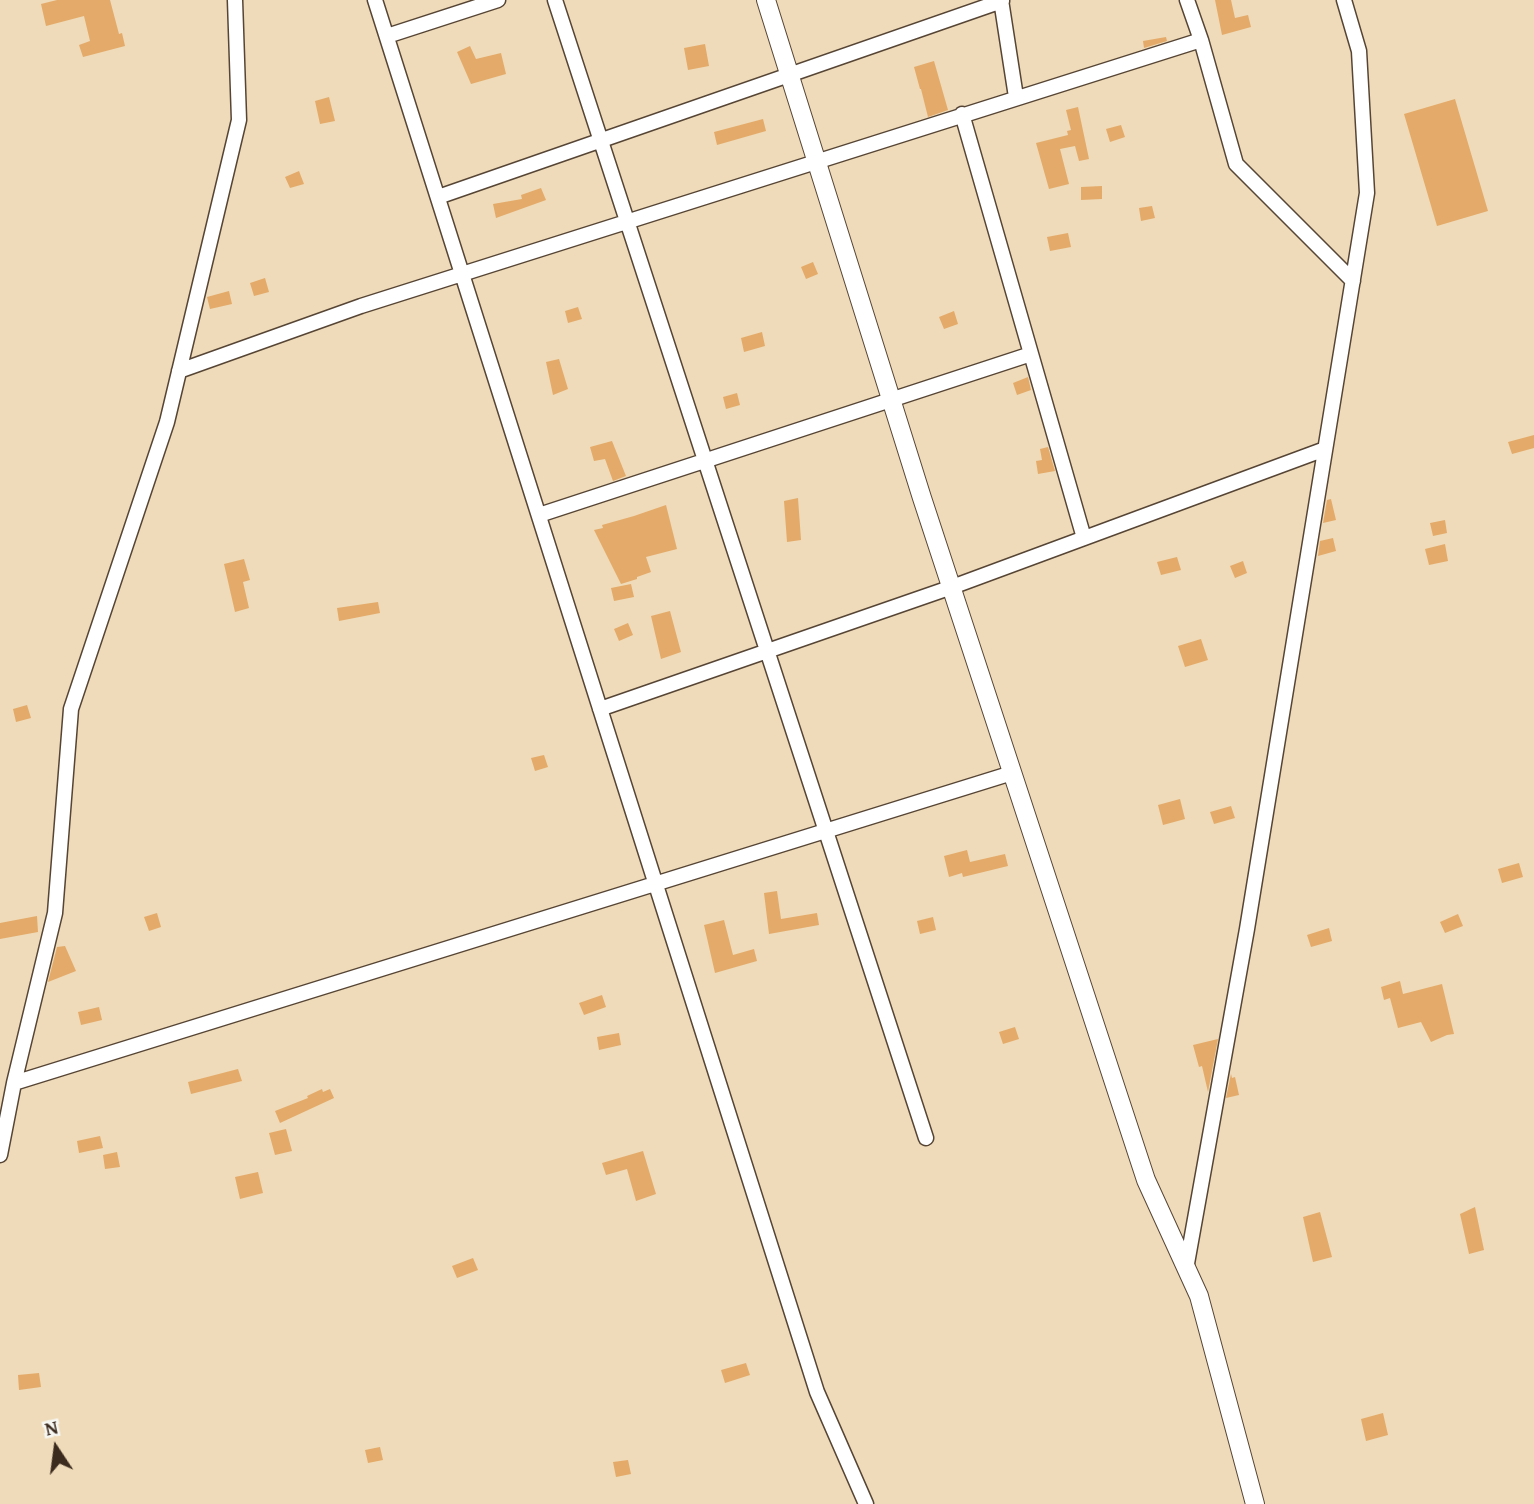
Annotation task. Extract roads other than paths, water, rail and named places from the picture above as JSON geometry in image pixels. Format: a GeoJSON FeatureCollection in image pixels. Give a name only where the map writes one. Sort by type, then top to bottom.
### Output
{"type":"FeatureCollection","features":[{"type":"Feature","properties":{"kind":"street"},"geometry":{"type":"LineString","coordinates":[[0,1155],[14,1083],[55,913],[71,709],[167,422],[239,120],[235,0]]}},
{"type":"Feature","properties":{"kind":"street"},"geometry":{"type":"LineString","coordinates":[[375,0],[817,1392],[866,1504]]}},
{"type":"Feature","properties":{"kind":"street"},"geometry":{"type":"LineString","coordinates":[[387,36],[498,0]]}},
{"type":"Feature","properties":{"kind":"street"},"geometry":{"type":"LineString","coordinates":[[555,0],[926,1138]]}},
{"type":"Feature","properties":{"kind":"street"},"geometry":{"type":"LineString","coordinates":[[766,0],[951,587],[1146,1180],[1199,1296],[1255,1504]]}},
{"type":"Feature","properties":{"kind":"street"},"geometry":{"type":"LineString","coordinates":[[1187,0],[1236,164],[1353,281]]}},
{"type":"Feature","properties":{"kind":"street"},"geometry":{"type":"LineString","coordinates":[[1186,1269],[1247,929],[1367,193],[1359,51],[1344,0]]}},
{"type":"Feature","properties":{"kind":"street"},"geometry":{"type":"LineString","coordinates":[[438,197],[1001,1],[1016,97]]}},
{"type":"Feature","properties":{"kind":"street"},"geometry":{"type":"LineString","coordinates":[[179,371],[362,306],[1201,40]]}},
{"type":"Feature","properties":{"kind":"street"},"geometry":{"type":"LineString","coordinates":[[962,114],[1084,538]]}},
{"type":"Feature","properties":{"kind":"street"},"geometry":{"type":"LineString","coordinates":[[539,514],[1031,354]]}},
{"type":"Feature","properties":{"kind":"street"},"geometry":{"type":"LineString","coordinates":[[600,709],[951,587],[1325,449]]}},
{"type":"Feature","properties":{"kind":"street"},"geometry":{"type":"LineString","coordinates":[[14,1083],[1012,773]]}}]}
